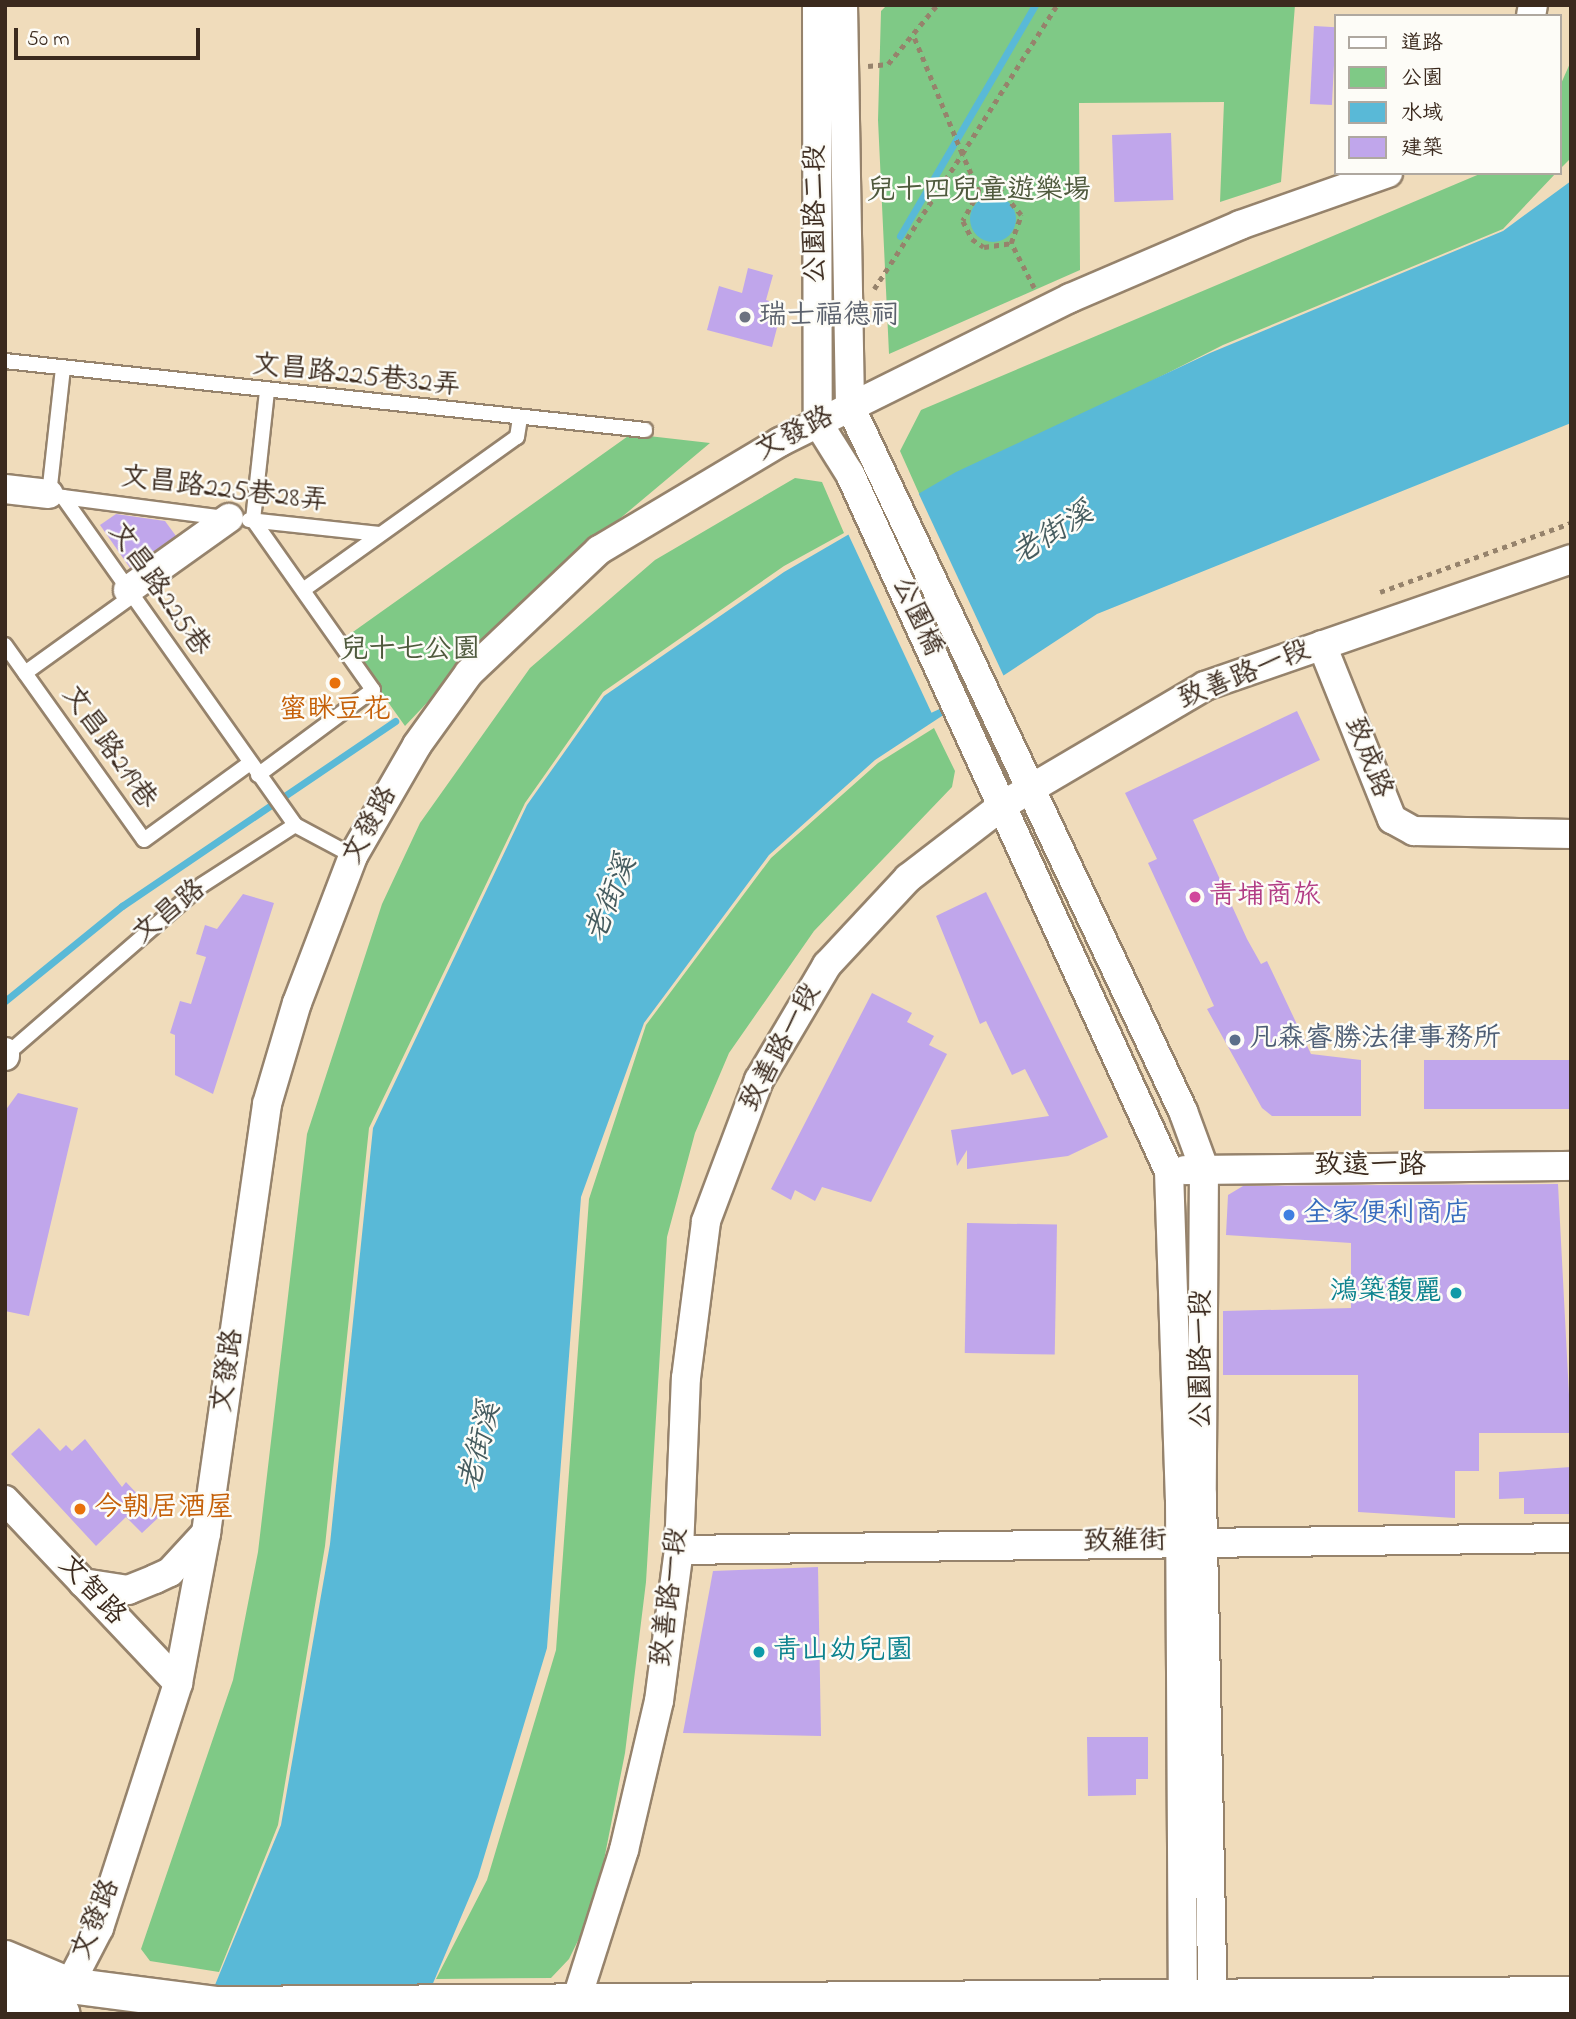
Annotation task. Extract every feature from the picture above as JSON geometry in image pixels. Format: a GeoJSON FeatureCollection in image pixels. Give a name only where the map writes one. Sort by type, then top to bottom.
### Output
{"type":"FeatureCollection","features":[{"type":"Feature","properties":{"kind":"main road"},"geometry":{"type":"LineString","coordinates":[[5,1994],[60,2006]]}},
{"type":"Feature","properties":{"kind":"street","name":"公園路二段"},"geometry":{"type":"LineString","coordinates":[[817,5],[818,423]]}},
{"type":"Feature","properties":{"kind":"street","name":"公園路二段"},"geometry":{"type":"LineString","coordinates":[[843,5],[850,406]]}},
{"type":"Feature","properties":{"kind":"street","name":"文發路"},"geometry":{"type":"LineString","coordinates":[[60,2006],[99,1928],[177,1683],[206,1533],[267,1104],[353,856],[425,735],[469,673],[523,617],[624,533],[818,423],[1094,287],[1240,225],[1382,175]]}},
{"type":"Feature","properties":{"kind":"street"},"geometry":{"type":"LineString","coordinates":[[850,406],[862,469]]}},
{"type":"Feature","properties":{"kind":"street"},"geometry":{"type":"LineString","coordinates":[[818,423],[862,469]]}},
{"type":"Feature","properties":{"kind":"street","name":"公園橋"},"geometry":{"type":"LineString","coordinates":[[862,469],[994,753]]}},
{"type":"Feature","properties":{"kind":"street"},"geometry":{"type":"LineString","coordinates":[[5,489],[56,496]]}},
{"type":"Feature","properties":{"kind":"street"},"geometry":{"type":"LineString","coordinates":[[130,593],[241,519]]}},
{"type":"Feature","properties":{"kind":"street","name":"致善路一段"},"geometry":{"type":"LineString","coordinates":[[572,2008],[624,1850],[656,1715],[679,1550],[686,1378],[705,1221],[760,1080],[827,965],[908,878],[1003,805],[1205,686],[1571,559]]}},
{"type":"Feature","properties":{"kind":"street","name":"致成路"},"geometry":{"type":"LineString","coordinates":[[1322,645],[1392,819],[1414,831],[1571,834]]}},
{"type":"Feature","properties":{"kind":"street","name":"公園路一段"},"geometry":{"type":"LineString","coordinates":[[994,753],[1029,788],[1183,1111],[1204,1168],[1189,1542]]}},
{"type":"Feature","properties":{"kind":"street","name":"公園路一段"},"geometry":{"type":"LineString","coordinates":[[994,753],[1003,805],[1169,1171],[1175,1241],[1189,1542],[1197,2006]]}},
{"type":"Feature","properties":{"kind":"street","name":"致遠一路"},"geometry":{"type":"LineString","coordinates":[[1169,1171],[1204,1168],[1571,1166]]}},
{"type":"Feature","properties":{"kind":"street","name":"文智路"},"geometry":{"type":"LineString","coordinates":[[5,1500],[177,1683]]}},
{"type":"Feature","properties":{"kind":"street"},"geometry":{"type":"LineString","coordinates":[[83,1583],[128,1590],[170,1572],[206,1533]]}},
{"type":"Feature","properties":{"kind":"street","name":"致維街"},"geometry":{"type":"LineString","coordinates":[[679,1550],[1571,1538]]}},
{"type":"Feature","properties":{"kind":"street"},"geometry":{"type":"LineString","coordinates":[[5,1958],[60,2006],[124,1991],[215,2004],[479,2004],[572,2008],[1197,2006],[1571,1994]]}},
{"type":"Feature","properties":{"kind":"lane","name":"文昌路225巷32弄"},"geometry":{"type":"LineString","coordinates":[[5,361],[267,392],[645,430]]}},
{"type":"Feature","properties":{"kind":"lane"},"geometry":{"type":"LineString","coordinates":[[56,496],[63,368]]}},
{"type":"Feature","properties":{"kind":"lane"},"geometry":{"type":"LineString","coordinates":[[254,769],[373,690],[303,590],[241,519],[267,392]]}},
{"type":"Feature","properties":{"kind":"lane"},"geometry":{"type":"LineString","coordinates":[[303,590],[517,437],[520,419]]}},
{"type":"Feature","properties":{"kind":"lane","name":"文昌路225巷28弄"},"geometry":{"type":"LineString","coordinates":[[56,496],[380,534]]}},
{"type":"Feature","properties":{"kind":"lane","name":"文昌路225巷"},"geometry":{"type":"LineString","coordinates":[[56,496],[130,593],[295,825]]}},
{"type":"Feature","properties":{"kind":"lane"},"geometry":{"type":"LineString","coordinates":[[25,673],[130,593]]}},
{"type":"Feature","properties":{"kind":"lane","name":"文昌路219巷"},"geometry":{"type":"LineString","coordinates":[[5,645],[144,840],[254,769]]}},
{"type":"Feature","properties":{"kind":"lane"},"geometry":{"type":"LineString","coordinates":[[295,825],[353,856]]}},
{"type":"Feature","properties":{"kind":"lane","name":"文昌路"},"geometry":{"type":"LineString","coordinates":[[6,1054],[202,885],[295,825]]}},
{"type":"Feature","properties":{"kind":"path"},"geometry":{"type":"LineString","coordinates":[[857,67],[888,64],[937,5]]}},
{"type":"Feature","properties":{"kind":"path"},"geometry":{"type":"LineString","coordinates":[[869,297],[1057,5]]}},
{"type":"Feature","properties":{"kind":"path"},"geometry":{"type":"LineString","coordinates":[[913,36],[979,192]]}},
{"type":"Feature","properties":{"kind":"path"},"geometry":{"type":"LineString","coordinates":[[979,192],[1001,191],[1012,200],[1021,215],[1011,243],[1037,295]]}},
{"type":"Feature","properties":{"kind":"path"},"geometry":{"type":"LineString","coordinates":[[979,192],[963,221],[972,239],[984,247],[1011,243]]}},
{"type":"Feature","properties":{"kind":"path"},"geometry":{"type":"LineString","coordinates":[[1380,592],[1571,523]]}},
{"type":"Feature","properties":{"kind":"green space","name":"兒十四兒童遊樂場"},"geometry":{"type":"Polygon","coordinates":[[[887,5],[1295,5],[1281,182],[1220,202],[1224,102],[1079,103],[1080,270],[889,354],[878,120],[881,11],[887,5]]]}},
{"type":"Feature","properties":{"kind":"green space"},"geometry":{"type":"Polygon","coordinates":[[[1571,61],[1571,158],[1562,167],[1562,81],[1571,61]]]}},
{"type":"Feature","properties":{"kind":"green space"},"geometry":{"type":"Polygon","coordinates":[[[1477,175],[1554,175],[1503,229],[1223,345],[921,498],[900,451],[921,410],[1477,175]]]}},
{"type":"Feature","properties":{"kind":"green space","name":"兒十七公園"},"geometry":{"type":"Polygon","coordinates":[[[631,434],[710,443],[530,594],[405,726],[343,639],[631,434]]]}},
{"type":"Feature","properties":{"kind":"green space"},"geometry":{"type":"Polygon","coordinates":[[[795,478],[822,482],[844,533],[784,566],[603,692],[525,803],[369,1128],[325,1546],[278,1825],[219,1972],[150,1961],[141,1949],[233,1680],[258,1552],[307,1134],[382,904],[420,823],[530,668],[655,560],[795,478]]]}},
{"type":"Feature","properties":{"kind":"green space"},"geometry":{"type":"Polygon","coordinates":[[[934,728],[955,771],[952,787],[814,931],[729,1053],[695,1133],[667,1237],[646,1582],[625,1753],[595,1906],[569,1959],[551,1978],[436,1979],[487,1880],[556,1650],[589,1199],[646,1025],[771,858],[878,763],[934,728]]]}},
{"type":"Feature","properties":{"kind":"water","name":"老街溪"},"geometry":{"type":"Polygon","coordinates":[[[1571,181],[1571,423],[1097,614],[875,760],[769,855],[644,1023],[581,1197],[547,1648],[478,1877],[420,2014],[203,2014],[281,1825],[330,1544],[373,1128],[527,805],[604,696],[784,572],[956,472],[1210,353],[1503,231],[1571,181]]]}},
{"type":"Feature","properties":{"kind":"water"},"geometry":{"type":"Polygon","coordinates":[[[993,196],[1010,202],[1016,219],[1010,236],[993,242],[976,236],[970,219],[976,202],[993,196]]]}},
{"type":"Feature","properties":{"kind":"pier"},"geometry":{"type":"Polygon","coordinates":[[[917,490],[1005,679],[931,713],[844,524],[917,490]]]}},
{"type":"Feature","properties":{"kind":"building"},"geometry":{"type":"Polygon","coordinates":[[[1314,26],[1334,27],[1332,105],[1310,104],[1314,26]]]}},
{"type":"Feature","properties":{"kind":"building"},"geometry":{"type":"Polygon","coordinates":[[[1171,133],[1173,200],[1114,202],[1112,135],[1171,133]]]}},
{"type":"Feature","properties":{"kind":"building","name":"瑞士福德祠"},"geometry":{"type":"Polygon","coordinates":[[[748,268],[773,275],[766,300],[783,305],[772,347],[707,330],[719,286],[742,293],[748,268]]]}},
{"type":"Feature","properties":{"kind":"building"},"geometry":{"type":"Polygon","coordinates":[[[116,514],[165,521],[176,536],[130,568],[100,525],[116,514]]]}},
{"type":"Feature","properties":{"kind":"building"},"geometry":{"type":"Polygon","coordinates":[[[1297,711],[1320,760],[1193,820],[1247,939],[1261,964],[1267,961],[1311,1054],[1361,1060],[1361,1116],[1272,1116],[1262,1108],[1207,1009],[1214,1006],[1148,863],[1157,859],[1125,793],[1297,711]]]}},
{"type":"Feature","properties":{"kind":"building"},"geometry":{"type":"Polygon","coordinates":[[[986,892],[1108,1137],[1068,1156],[967,1169],[967,1150],[957,1166],[951,1130],[1049,1116],[1025,1069],[1012,1075],[986,1021],[980,1024],[936,916],[986,892]]]}},
{"type":"Feature","properties":{"kind":"building"},"geometry":{"type":"Polygon","coordinates":[[[243,894],[274,903],[213,1094],[175,1075],[175,1035],[170,1033],[180,1001],[191,1004],[206,957],[196,954],[205,925],[217,929],[243,894]]]}},
{"type":"Feature","properties":{"kind":"building"},"geometry":{"type":"Polygon","coordinates":[[[872,993],[912,1013],[907,1022],[934,1036],[929,1045],[947,1054],[871,1202],[822,1187],[815,1201],[795,1190],[791,1200],[771,1189],[872,993]]]}},
{"type":"Feature","properties":{"kind":"building"},"geometry":{"type":"Polygon","coordinates":[[[1424,1060],[1571,1060],[1571,1109],[1424,1109],[1424,1060]]]}},
{"type":"Feature","properties":{"kind":"building"},"geometry":{"type":"Polygon","coordinates":[[[18,1093],[78,1108],[29,1316],[5,1311],[5,1111],[18,1093]]]}},
{"type":"Feature","properties":{"kind":"building"},"geometry":{"type":"Polygon","coordinates":[[[1558,1184],[1571,1433],[1479,1433],[1479,1471],[1455,1471],[1455,1518],[1358,1512],[1358,1375],[1223,1375],[1223,1311],[1351,1308],[1351,1243],[1226,1235],[1228,1195],[1243,1186],[1558,1184]]]}},
{"type":"Feature","properties":{"kind":"building"},"geometry":{"type":"Polygon","coordinates":[[[967,1223],[1057,1225],[1055,1355],[965,1353],[967,1223]]]}},
{"type":"Feature","properties":{"kind":"building"},"geometry":{"type":"Polygon","coordinates":[[[39,1428],[60,1451],[66,1445],[72,1451],[85,1439],[122,1487],[126,1482],[159,1517],[142,1533],[126,1517],[96,1546],[11,1454],[39,1428]]]}},
{"type":"Feature","properties":{"kind":"building"},"geometry":{"type":"Polygon","coordinates":[[[1571,1467],[1571,1514],[1524,1514],[1524,1498],[1499,1499],[1499,1472],[1571,1467]]]}},
{"type":"Feature","properties":{"kind":"building","name":"青山幼兒園"},"geometry":{"type":"Polygon","coordinates":[[[818,1567],[821,1736],[683,1733],[713,1571],[818,1567]]]}},
{"type":"Feature","properties":{"kind":"building"},"geometry":{"type":"Polygon","coordinates":[[[1087,1737],[1148,1737],[1148,1779],[1136,1779],[1136,1795],[1088,1796],[1087,1737]]]}},
{"type":"Feature","properties":{"kind":"waterway"},"geometry":{"type":"LineString","coordinates":[[900,236],[1035,5]]}},
{"type":"Feature","properties":{"kind":"waterway"},"geometry":{"type":"LineString","coordinates":[[5,1001],[122,906],[395,721]]}},
{"type":"Feature","properties":{"kind":"place","name":"瑞士福德祠"},"geometry":{"type":"Point","coordinates":[745,317]}},
{"type":"Feature","properties":{"kind":"place","name":"蜜眯豆花"},"geometry":{"type":"Point","coordinates":[335,683]}},
{"type":"Feature","properties":{"kind":"place","name":"青埔商旅"},"geometry":{"type":"Point","coordinates":[1195,897]}},
{"type":"Feature","properties":{"kind":"place","name":"凡森睿勝法律事務所"},"geometry":{"type":"Point","coordinates":[1235,1040]}},
{"type":"Feature","properties":{"kind":"place","name":"全家便利商店"},"geometry":{"type":"Point","coordinates":[1289,1215]}},
{"type":"Feature","properties":{"kind":"place","name":"鴻築馥麗"},"geometry":{"type":"Point","coordinates":[1456,1293]}},
{"type":"Feature","properties":{"kind":"place","name":"今朝居酒屋"},"geometry":{"type":"Point","coordinates":[80,1509]}},
{"type":"Feature","properties":{"kind":"place","name":"青山幼兒園"},"geometry":{"type":"Point","coordinates":[759,1652]}}]}
